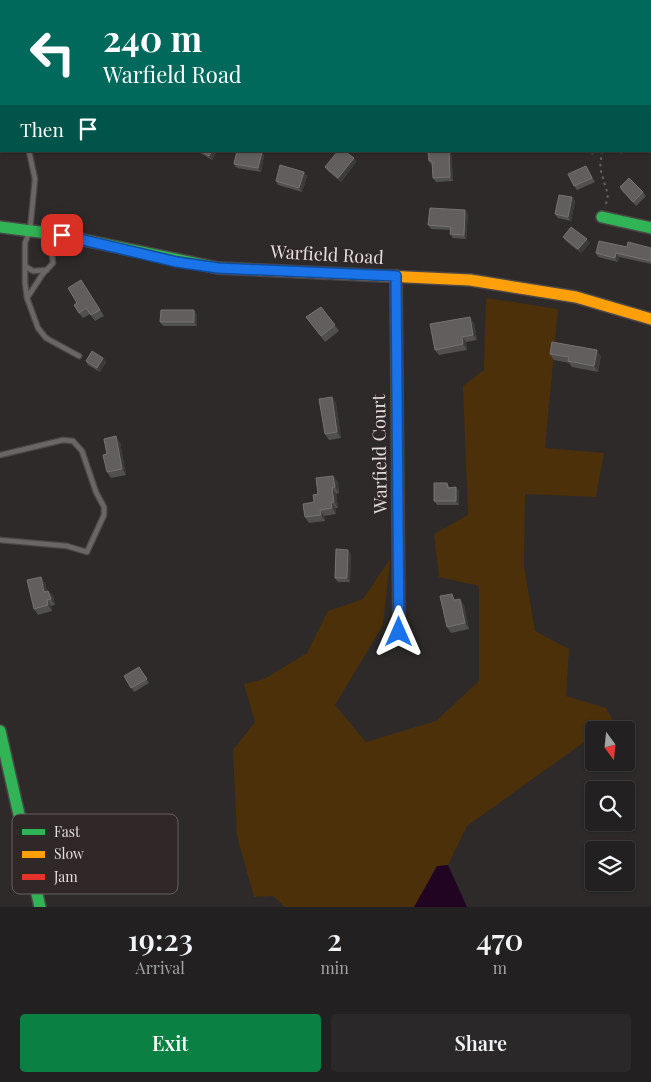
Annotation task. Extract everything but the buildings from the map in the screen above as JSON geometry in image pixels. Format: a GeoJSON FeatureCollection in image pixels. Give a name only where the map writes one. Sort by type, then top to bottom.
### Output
{"type":"FeatureCollection","features":[{"type":"Feature","properties":{"kind":"street"},"geometry":{"type":"LineString","coordinates":[[602,217],[651,228]]}},
{"type":"Feature","properties":{"kind":"street","name":"Warfield Road"},"geometry":{"type":"LineString","coordinates":[[0,228],[30,230],[77,238],[177,262],[218,268],[470,280],[576,297],[651,319]]}},
{"type":"Feature","properties":{"kind":"street","name":"Warfield Court"},"geometry":{"type":"LineString","coordinates":[[396,276],[399,632]]}},
{"type":"Feature","properties":{"kind":"street"},"geometry":{"type":"LineString","coordinates":[[0,731],[19,814]]}},
{"type":"Feature","properties":{"kind":"street"},"geometry":{"type":"LineString","coordinates":[[37,894],[40,907]]}},
{"type":"Feature","properties":{"kind":"lane"},"geometry":{"type":"LineString","coordinates":[[29,152],[36,179],[30,230],[25,243],[27,298],[38,328],[46,338],[79,356]]}},
{"type":"Feature","properties":{"kind":"lane"},"geometry":{"type":"LineString","coordinates":[[27,298],[53,264],[51,248],[46,233]]}},
{"type":"Feature","properties":{"kind":"lane"},"geometry":{"type":"LineString","coordinates":[[25,266],[32,271],[47,270]]}},
{"type":"Feature","properties":{"kind":"lane"},"geometry":{"type":"LineString","coordinates":[[0,455],[62,440],[73,441],[82,451],[96,492],[104,507],[104,515],[87,552],[67,546],[0,540]]}},
{"type":"Feature","properties":{"kind":"path"},"geometry":{"type":"LineString","coordinates":[[602,152],[600,168],[608,195],[602,217]]}},
{"type":"Feature","properties":{"kind":"shaded area"},"geometry":{"type":"Polygon","coordinates":[[[486,298],[558,309],[545,448],[604,453],[596,497],[525,494],[524,566],[535,631],[569,649],[566,696],[606,708],[613,721],[585,721],[585,741],[467,826],[448,865],[437,867],[414,907],[285,907],[273,896],[254,897],[237,836],[233,750],[255,722],[244,684],[264,679],[307,653],[328,611],[363,599],[390,559],[383,625],[335,705],[366,742],[436,721],[479,681],[479,586],[439,577],[434,534],[468,515],[463,386],[484,370],[486,298]]]}},
{"type":"Feature","properties":{"kind":"shaded area"},"geometry":{"type":"Polygon","coordinates":[[[448,865],[467,907],[414,907],[437,866],[448,865]]]}},
{"type":"Feature","properties":{"kind":"traffic: fast"},"geometry":{"type":"LineString","coordinates":[[602,217],[651,228]]}},
{"type":"Feature","properties":{"kind":"traffic: fast"},"geometry":{"type":"LineString","coordinates":[[0,227],[55,234],[218,268],[260,270]]}},
{"type":"Feature","properties":{"kind":"traffic: fast"},"geometry":{"type":"LineString","coordinates":[[0,731],[19,814]]}},
{"type":"Feature","properties":{"kind":"traffic: fast"},"geometry":{"type":"LineString","coordinates":[[37,894],[40,907]]}},
{"type":"Feature","properties":{"kind":"traffic: slow"},"geometry":{"type":"LineString","coordinates":[[260,270],[470,280],[576,297],[651,319]]}},
{"type":"Feature","properties":{"kind":"traffic: jam"},"geometry":{"type":"LineString","coordinates":[[396,276],[399,631]]}},
{"type":"Feature","properties":{"kind":"route"},"geometry":{"type":"LineString","coordinates":[[62,235],[177,262],[218,268],[396,276],[399,632]]}}]}
